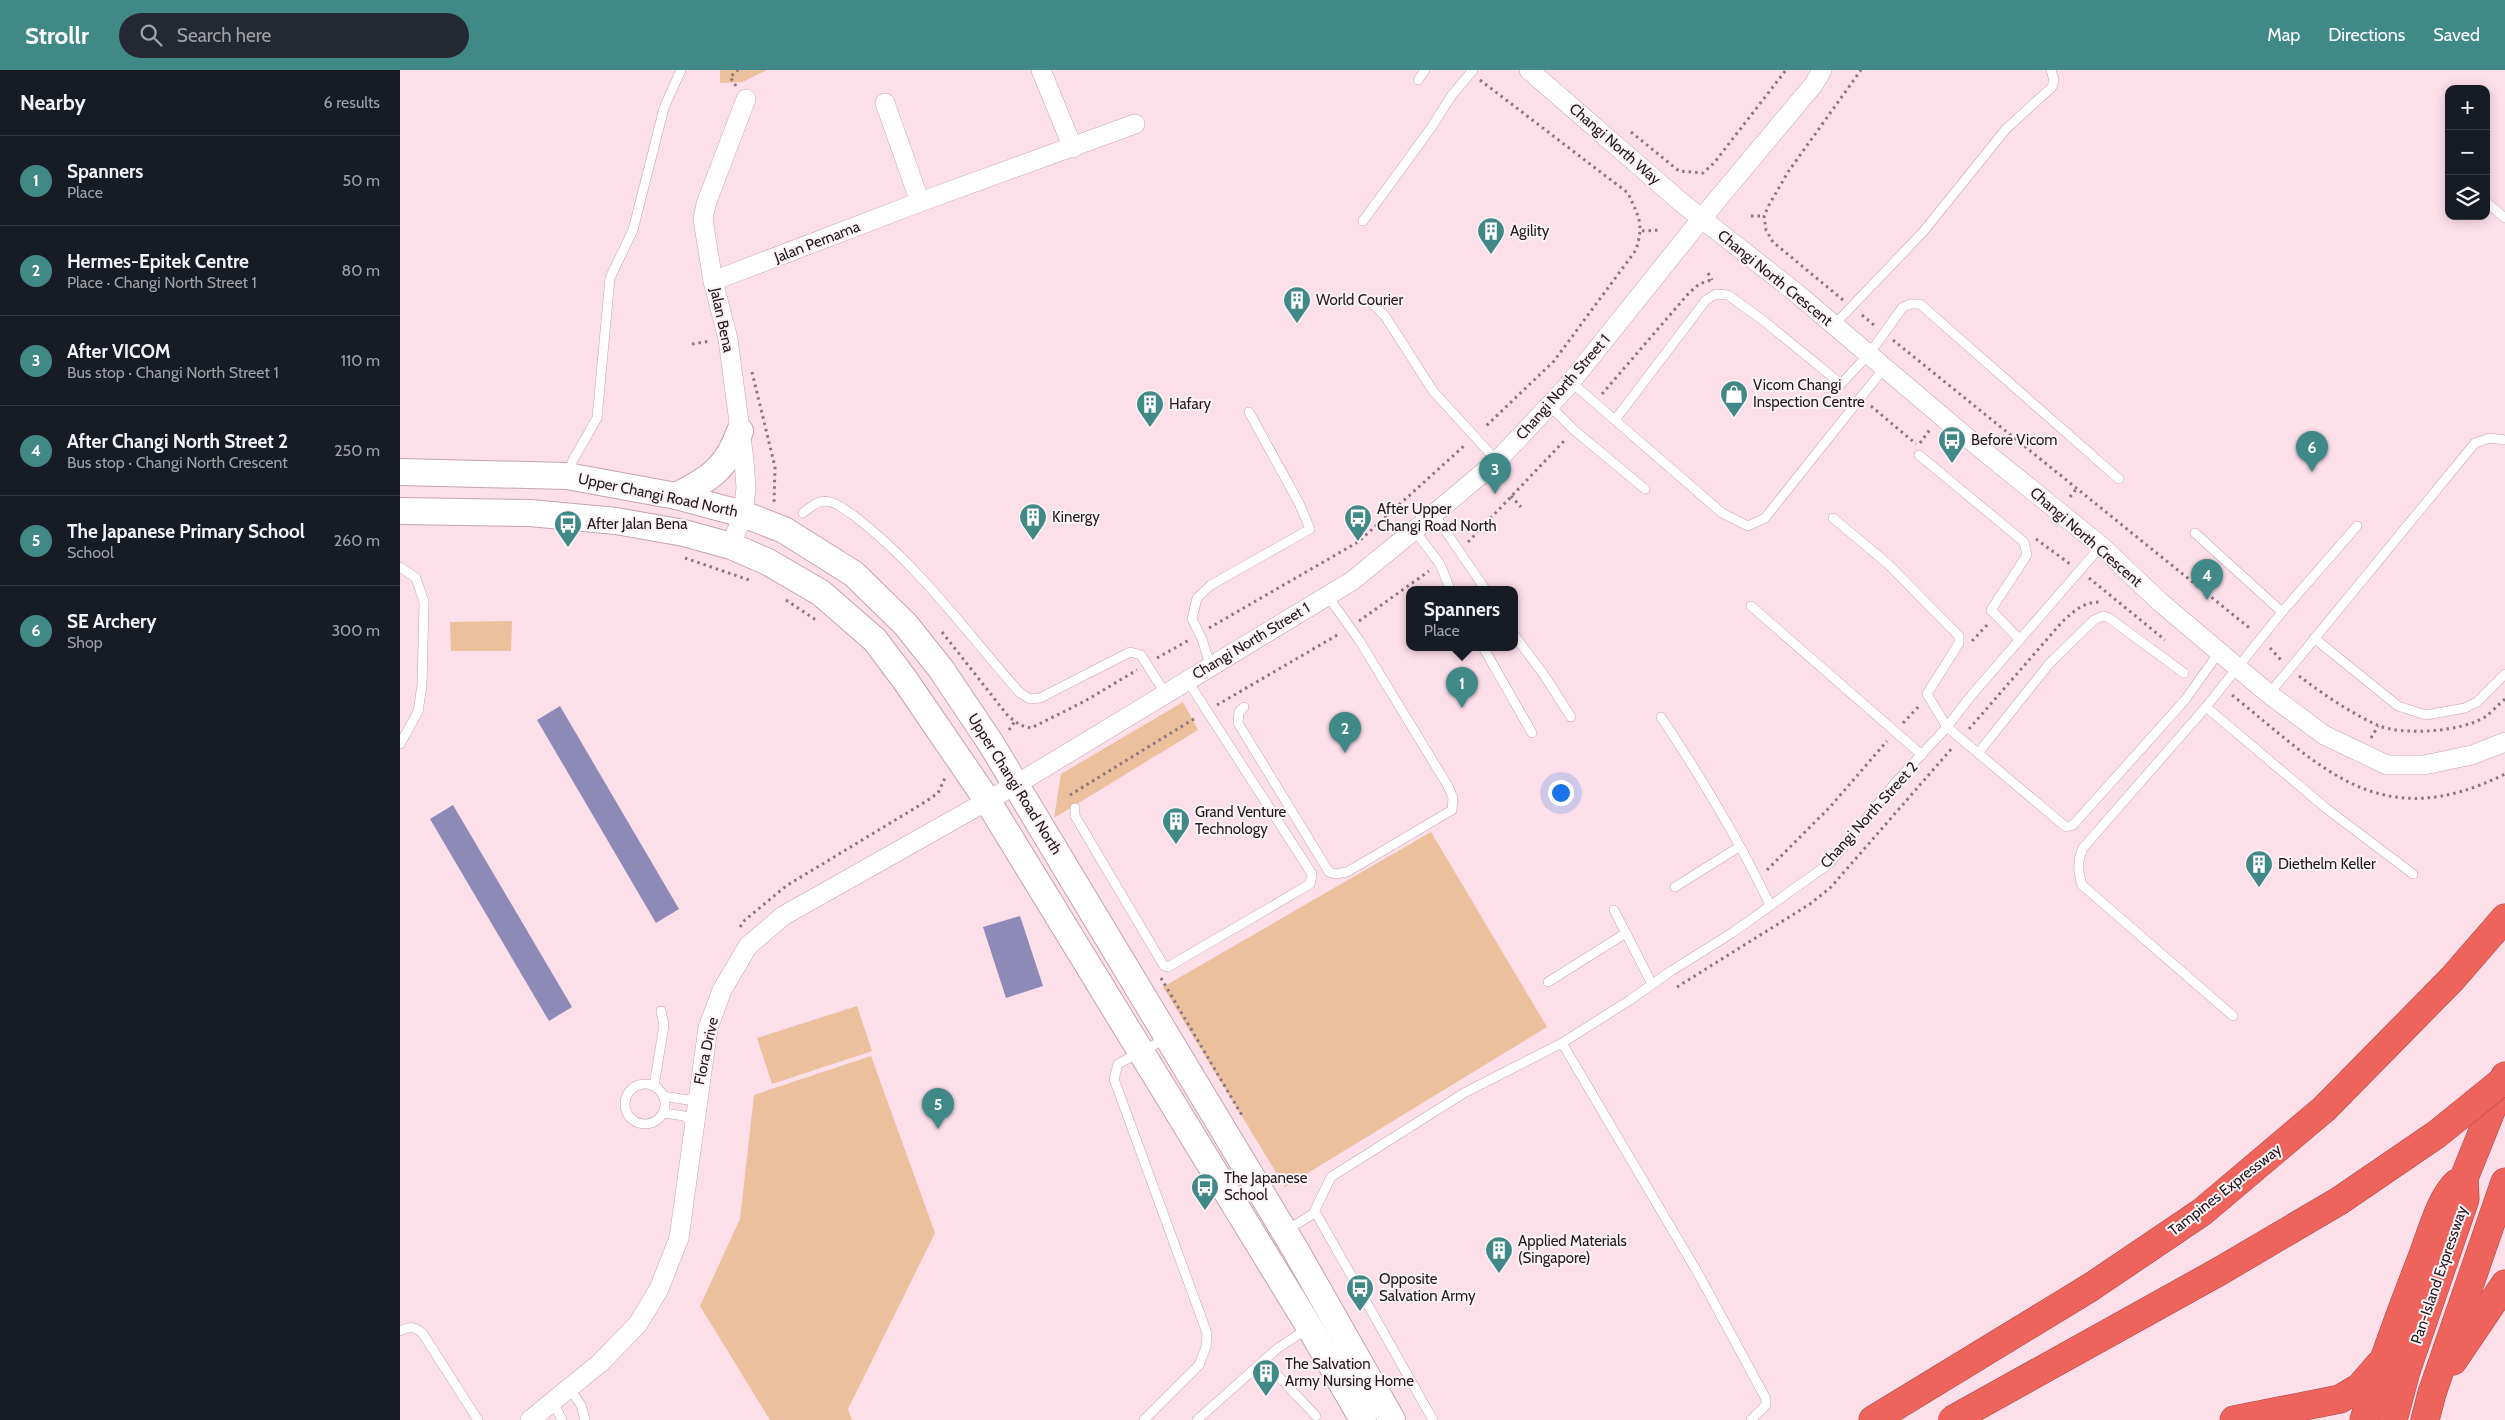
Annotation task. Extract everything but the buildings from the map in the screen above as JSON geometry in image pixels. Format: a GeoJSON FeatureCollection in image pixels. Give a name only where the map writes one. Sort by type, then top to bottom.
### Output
{"type":"FeatureCollection","features":[{"type":"Feature","properties":{"kind":"highway","name":"Tampines Expressway"},"geometry":{"type":"LineString","coordinates":[[1873,1420],[2092,1287],[2202,1212],[2324,1109],[2452,979],[2505,918]]}},
{"type":"Feature","properties":{"kind":"highway","name":"Pan-Island Expressway"},"geometry":{"type":"LineString","coordinates":[[2393,1420],[2406,1371],[2465,1199],[2464,1178],[2505,1078]]}},
{"type":"Feature","properties":{"kind":"highway"},"geometry":{"type":"LineString","coordinates":[[1952,1420],[2220,1271],[2339,1201],[2437,1134],[2505,1078]]}},
{"type":"Feature","properties":{"kind":"highway"},"geometry":{"type":"LineString","coordinates":[[2364,1420],[2382,1362],[2450,1189],[2464,1178]]}},
{"type":"Feature","properties":{"kind":"highway","name":"Pan-Island Expressway"},"geometry":{"type":"LineString","coordinates":[[2425,1420],[2432,1394],[2505,1182]]}},
{"type":"Feature","properties":{"kind":"highway"},"geometry":{"type":"LineString","coordinates":[[2432,1394],[2505,1284]]}},
{"type":"Feature","properties":{"kind":"highway"},"geometry":{"type":"LineString","coordinates":[[2234,1420],[2340,1399],[2360,1387],[2382,1362]]}},
{"type":"Feature","properties":{"kind":"street"},"geometry":{"type":"LineString","coordinates":[[1041,70],[1073,148]]}},
{"type":"Feature","properties":{"kind":"street","name":"Changi North Way"},"geometry":{"type":"LineString","coordinates":[[1529,70],[1702,218]]}},
{"type":"Feature","properties":{"kind":"street","name":"Changi North Street 1"},"geometry":{"type":"LineString","coordinates":[[1017,784],[1165,692],[1352,580],[1497,461],[1571,382],[1702,218],[1814,84],[1822,70]]}},
{"type":"Feature","properties":{"kind":"street","name":"Jalan Bena"},"geometry":{"type":"LineString","coordinates":[[731,546],[743,514],[746,488],[728,339],[713,281],[703,218],[706,204],[746,99]]}},
{"type":"Feature","properties":{"kind":"street"},"geometry":{"type":"LineString","coordinates":[[885,102],[920,202]]}},
{"type":"Feature","properties":{"kind":"street","name":"Jalan Pernama"},"geometry":{"type":"LineString","coordinates":[[713,281],[920,202],[1135,124]]}},
{"type":"Feature","properties":{"kind":"street","name":"Changi North Crescent"},"geometry":{"type":"LineString","coordinates":[[1702,218],[1795,292],[1964,435],[2101,546],[2160,602],[2269,694],[2324,734],[2387,765],[2424,765],[2472,755],[2505,742]]}},
{"type":"Feature","properties":{"kind":"street"},"geometry":{"type":"LineString","coordinates":[[676,496],[711,477],[733,450],[740,431]]}},
{"type":"Feature","properties":{"kind":"street","name":"Upper Changi Road North"},"geometry":{"type":"LineString","coordinates":[[400,472],[568,476],[676,496],[743,514],[784,530],[860,580],[906,625],[941,669],[1017,784],[1285,1232],[1392,1420]]}},
{"type":"Feature","properties":{"kind":"street"},"geometry":{"type":"LineString","coordinates":[[400,511],[530,513],[616,521],[684,534],[731,546],[768,562],[822,593],[874,640],[905,680],[988,800],[1310,1328],[1363,1420]]}},
{"type":"Feature","properties":{"kind":"street","name":"Flora Drive"},"geometry":{"type":"LineString","coordinates":[[530,1420],[600,1363],[638,1324],[659,1289],[679,1238],[708,1028],[722,990],[748,946],[783,916],[1017,784]]}},
{"type":"Feature","properties":{"kind":"lane"},"geometry":{"type":"LineString","coordinates":[[568,476],[573,460],[598,418],[610,278],[633,230],[664,108],[681,70]]}},
{"type":"Feature","properties":{"kind":"lane"},"geometry":{"type":"LineString","coordinates":[[1418,80],[1425,70]]}},
{"type":"Feature","properties":{"kind":"lane"},"geometry":{"type":"LineString","coordinates":[[1363,221],[1431,128],[1452,95],[1473,70]]}},
{"type":"Feature","properties":{"kind":"lane"},"geometry":{"type":"LineString","coordinates":[[1833,325],[1923,232],[2006,129],[2052,87],[2054,80],[2051,70]]}},
{"type":"Feature","properties":{"kind":"lane"},"geometry":{"type":"LineString","coordinates":[[2490,205],[2505,218]]}},
{"type":"Feature","properties":{"kind":"lane"},"geometry":{"type":"LineString","coordinates":[[1615,420],[1706,300],[1716,294],[1728,295],[1764,321],[1840,384],[1843,384],[1869,354],[1903,307],[1911,304],[1920,304],[2119,478]]}},
{"type":"Feature","properties":{"kind":"lane"},"geometry":{"type":"LineString","coordinates":[[1372,303],[1385,316],[1433,391],[1497,461]]}},
{"type":"Feature","properties":{"kind":"lane"},"geometry":{"type":"LineString","coordinates":[[1571,382],[1722,513],[1748,526],[1765,518],[1885,367]]}},
{"type":"Feature","properties":{"kind":"lane"},"geometry":{"type":"LineString","coordinates":[[1549,405],[1574,430],[1646,489]]}},
{"type":"Feature","properties":{"kind":"lane"},"geometry":{"type":"LineString","coordinates":[[1210,665],[1202,639],[1192,619],[1197,598],[1211,585],[1310,529],[1299,503],[1249,412]]}},
{"type":"Feature","properties":{"kind":"lane"},"geometry":{"type":"LineString","coordinates":[[2269,694],[2475,443],[2490,438],[2505,440]]}},
{"type":"Feature","properties":{"kind":"lane"},"geometry":{"type":"LineString","coordinates":[[1919,455],[2024,542],[2027,555],[1991,608],[1995,616],[2020,640]]}},
{"type":"Feature","properties":{"kind":"lane"},"geometry":{"type":"LineString","coordinates":[[803,512],[818,502],[833,502],[865,524],[892,549],[952,612],[976,644],[1014,686],[1030,698],[1040,698],[1130,652],[1141,655],[1165,692]]}},
{"type":"Feature","properties":{"kind":"lane"},"geometry":{"type":"LineString","coordinates":[[1434,514],[1483,586]]}},
{"type":"Feature","properties":{"kind":"lane"},"geometry":{"type":"LineString","coordinates":[[1833,518],[1888,564],[1959,636],[1959,643],[1927,692],[1927,696],[1947,726],[2066,827],[2073,825],[2185,700],[2220,651]]}},
{"type":"Feature","properties":{"kind":"lane"},"geometry":{"type":"LineString","coordinates":[[2233,1016],[2082,885],[2078,873],[2078,860],[2083,848],[2206,707],[2261,637],[2357,526]]}},
{"type":"Feature","properties":{"kind":"lane"},"geometry":{"type":"LineString","coordinates":[[1414,530],[1440,564],[1449,586]]}},
{"type":"Feature","properties":{"kind":"lane"},"geometry":{"type":"LineString","coordinates":[[2195,533],[2282,612]]}},
{"type":"Feature","properties":{"kind":"lane","name":"Changi North Street 2"},"geometry":{"type":"LineString","coordinates":[[1313,1214],[1331,1177],[1464,1093],[1562,1043],[1732,933],[1830,863],[1896,783],[2101,546]]}},
{"type":"Feature","properties":{"kind":"lane"},"geometry":{"type":"LineString","coordinates":[[400,567],[416,578],[424,602],[422,685],[418,712],[400,744]]}},
{"type":"Feature","properties":{"kind":"lane"},"geometry":{"type":"LineString","coordinates":[[1244,707],[1239,712],[1238,723],[1330,872],[1336,874],[1347,872],[1452,810],[1454,798],[1448,786],[1350,627],[1327,595]]}},
{"type":"Feature","properties":{"kind":"lane"},"geometry":{"type":"LineString","coordinates":[[1751,606],[1922,755]]}},
{"type":"Feature","properties":{"kind":"lane"},"geometry":{"type":"LineString","coordinates":[[1979,752],[2049,664],[2094,620],[2103,616],[2109,618],[2156,650],[2184,673]]}},
{"type":"Feature","properties":{"kind":"lane"},"geometry":{"type":"LineString","coordinates":[[2314,638],[2398,706],[2426,715],[2465,708],[2477,702],[2505,674]]}},
{"type":"Feature","properties":{"kind":"lane"},"geometry":{"type":"LineString","coordinates":[[1518,640],[1544,675],[1571,717]]}},
{"type":"Feature","properties":{"kind":"lane"},"geometry":{"type":"LineString","coordinates":[[1485,651],[1532,733]]}},
{"type":"Feature","properties":{"kind":"lane"},"geometry":{"type":"LineString","coordinates":[[1075,808],[1075,816],[1164,966],[1168,967],[1310,884],[1312,874],[1206,712],[1187,679]]}},
{"type":"Feature","properties":{"kind":"lane"},"geometry":{"type":"LineString","coordinates":[[2206,707],[2327,809],[2413,874]]}},
{"type":"Feature","properties":{"kind":"lane"},"geometry":{"type":"LineString","coordinates":[[1661,716],[1697,772],[1758,879],[1770,905]]}},
{"type":"Feature","properties":{"kind":"lane"},"geometry":{"type":"LineString","coordinates":[[1675,887],[1739,847]]}},
{"type":"Feature","properties":{"kind":"lane"},"geometry":{"type":"LineString","coordinates":[[1614,910],[1652,984]]}},
{"type":"Feature","properties":{"kind":"lane"},"geometry":{"type":"LineString","coordinates":[[1548,982],[1626,933]]}},
{"type":"Feature","properties":{"kind":"lane"},"geometry":{"type":"LineString","coordinates":[[654,1086],[664,1025],[660,1012]]}},
{"type":"Feature","properties":{"kind":"lane"},"geometry":{"type":"LineString","coordinates":[[1144,1420],[1199,1365],[1206,1347],[1208,1333],[1114,1079],[1118,1064],[1140,1050],[1168,1038]]}},
{"type":"Feature","properties":{"kind":"lane"},"geometry":{"type":"LineString","coordinates":[[1562,1043],[1699,1275],[1766,1399],[1766,1405],[1751,1420]]}},
{"type":"Feature","properties":{"kind":"lane"},"geometry":{"type":"LineString","coordinates":[[641,1084],[654,1086],[663,1096],[665,1102],[663,1112],[653,1123],[644,1125],[636,1123],[625,1110],[624,1102],[633,1088],[641,1084]]}},
{"type":"Feature","properties":{"kind":"lane"},"geometry":{"type":"LineString","coordinates":[[663,1096],[688,1100],[698,1095]]}},
{"type":"Feature","properties":{"kind":"lane"},"geometry":{"type":"LineString","coordinates":[[663,1112],[685,1116],[694,1126]]}},
{"type":"Feature","properties":{"kind":"lane"},"geometry":{"type":"LineString","coordinates":[[1285,1232],[1313,1214],[1317,1215],[1432,1420]]}},
{"type":"Feature","properties":{"kind":"lane"},"geometry":{"type":"LineString","coordinates":[[400,1331],[408,1327],[416,1327],[423,1334],[478,1420]]}},
{"type":"Feature","properties":{"kind":"lane"},"geometry":{"type":"LineString","coordinates":[[1197,1420],[1278,1348],[1310,1328]]}},
{"type":"Feature","properties":{"kind":"lane"},"geometry":{"type":"LineString","coordinates":[[1264,1361],[1316,1416]]}},
{"type":"Feature","properties":{"kind":"lane"},"geometry":{"type":"LineString","coordinates":[[569,1388],[581,1405],[585,1420]]}},
{"type":"Feature","properties":{"kind":"lane"},"geometry":{"type":"LineString","coordinates":[[552,1402],[562,1420]]}},
{"type":"Feature","properties":{"kind":"path"},"geometry":{"type":"LineString","coordinates":[[1627,129],[1679,171],[1703,173],[1714,163],[1786,70]]}},
{"type":"Feature","properties":{"kind":"path"},"geometry":{"type":"LineString","coordinates":[[1860,70],[1788,172],[1764,216],[1766,230],[1773,242],[2261,637],[2289,668],[2326,696],[2378,726]]}},
{"type":"Feature","properties":{"kind":"path"},"geometry":{"type":"LineString","coordinates":[[1703,173],[1704,179]]}},
{"type":"Feature","properties":{"kind":"path"},"geometry":{"type":"LineString","coordinates":[[1752,216],[1764,216]]}},
{"type":"Feature","properties":{"kind":"path"},"geometry":{"type":"LineString","coordinates":[[1642,231],[1660,230]]}},
{"type":"Feature","properties":{"kind":"path"},"geometry":{"type":"LineString","coordinates":[[1708,273],[1712,280]]}},
{"type":"Feature","properties":{"kind":"path"},"geometry":{"type":"LineString","coordinates":[[1594,402],[1688,294],[1700,284],[1712,280],[1720,281]]}},
{"type":"Feature","properties":{"kind":"path"},"geometry":{"type":"LineString","coordinates":[[1459,551],[1574,430]]}},
{"type":"Feature","properties":{"kind":"path"},"geometry":{"type":"LineString","coordinates":[[1511,496],[1521,507]]}},
{"type":"Feature","properties":{"kind":"path"},"geometry":{"type":"LineString","coordinates":[[2035,538],[2036,546]]}},
{"type":"Feature","properties":{"kind":"path"},"geometry":{"type":"LineString","coordinates":[[682,557],[753,581]]}},
{"type":"Feature","properties":{"kind":"path"},"geometry":{"type":"LineString","coordinates":[[1409,586],[1440,564]]}},
{"type":"Feature","properties":{"kind":"path"},"geometry":{"type":"LineString","coordinates":[[1063,801],[1075,790],[1350,627],[1406,588]]}},
{"type":"Feature","properties":{"kind":"path"},"geometry":{"type":"LineString","coordinates":[[779,595],[820,623]]}},
{"type":"Feature","properties":{"kind":"path"},"geometry":{"type":"LineString","coordinates":[[1967,646],[1995,616]]}},
{"type":"Feature","properties":{"kind":"path"},"geometry":{"type":"LineString","coordinates":[[1758,879],[1830,807],[1927,696]]}},
{"type":"Feature","properties":{"kind":"path"},"geometry":{"type":"LineString","coordinates":[[1009,730],[1015,721]]}},
{"type":"Feature","properties":{"kind":"path"},"geometry":{"type":"LineString","coordinates":[[734,935],[745,920],[786,886],[938,793],[945,782],[946,776]]}},
{"type":"Feature","properties":{"kind":"path"},"geometry":{"type":"LineString","coordinates":[[1157,970],[1245,1120]]}},
{"type":"Feature","properties":{"kind":"shaded area"},"geometry":{"type":"Polygon","coordinates":[[[720,70],[767,70],[742,82],[720,83],[720,70]]]}},
{"type":"Feature","properties":{"kind":"shaded area"},"geometry":{"type":"Polygon","coordinates":[[[512,621],[511,651],[451,651],[450,622],[512,621]]]}},
{"type":"Feature","properties":{"kind":"shaded area"},"geometry":{"type":"Polygon","coordinates":[[[1183,702],[1198,730],[1054,818],[1061,774],[1183,702]]]}},
{"type":"Feature","properties":{"kind":"shaded area"},"geometry":{"type":"Polygon","coordinates":[[[560,706],[679,909],[656,923],[537,720],[560,706]]]}},
{"type":"Feature","properties":{"kind":"shaded area"},"geometry":{"type":"Polygon","coordinates":[[[453,805],[572,1007],[549,1021],[430,819],[453,805]]]}},
{"type":"Feature","properties":{"kind":"shaded area"},"geometry":{"type":"Polygon","coordinates":[[[1431,832],[1547,1027],[1285,1187],[1163,987],[1431,832]]]}},
{"type":"Feature","properties":{"kind":"shaded area"},"geometry":{"type":"Polygon","coordinates":[[[1020,916],[1043,986],[1006,998],[983,927],[1020,916]]]}},
{"type":"Feature","properties":{"kind":"shaded area"},"geometry":{"type":"Polygon","coordinates":[[[857,1006],[872,1051],[772,1084],[757,1038],[857,1006]]]}},
{"type":"Feature","properties":{"kind":"shaded area"},"geometry":{"type":"Polygon","coordinates":[[[871,1056],[935,1233],[848,1409],[852,1420],[770,1420],[700,1306],[740,1219],[754,1095],[871,1056]]]}},
{"type":"Feature","properties":{"kind":"place","name":"Agility"},"geometry":{"type":"Point","coordinates":[1491,255]}},
{"type":"Feature","properties":{"kind":"place","name":"World Courier"},"geometry":{"type":"Point","coordinates":[1297,324]}},
{"type":"Feature","properties":{"kind":"place","name":"Vicom Changi Inspection Centre"},"geometry":{"type":"Point","coordinates":[1734,418]}},
{"type":"Feature","properties":{"kind":"place","name":"Hafary"},"geometry":{"type":"Point","coordinates":[1150,428]}},
{"type":"Feature","properties":{"kind":"place","name":"Before Vicom"},"geometry":{"type":"Point","coordinates":[1952,464]}},
{"type":"Feature","properties":{"kind":"place","name":"SE Archery"},"geometry":{"type":"Point","coordinates":[2312,472]}},
{"type":"Feature","properties":{"kind":"place","name":"After VICOM"},"geometry":{"type":"Point","coordinates":[1495,494]}},
{"type":"Feature","properties":{"kind":"place","name":"Kinergy"},"geometry":{"type":"Point","coordinates":[1033,541]}},
{"type":"Feature","properties":{"kind":"place","name":"After Upper Changi Road North"},"geometry":{"type":"Point","coordinates":[1358,542]}},
{"type":"Feature","properties":{"kind":"place","name":"After Jalan Bena"},"geometry":{"type":"Point","coordinates":[568,548]}},
{"type":"Feature","properties":{"kind":"place","name":"After Changi North Street 2"},"geometry":{"type":"Point","coordinates":[2207,600]}},
{"type":"Feature","properties":{"kind":"place","name":"Spanners"},"geometry":{"type":"Point","coordinates":[1462,708]}},
{"type":"Feature","properties":{"kind":"place","name":"Hermes-Epitek Centre"},"geometry":{"type":"Point","coordinates":[1345,753]}},
{"type":"Feature","properties":{"kind":"place","name":"Grand Venture Technology"},"geometry":{"type":"Point","coordinates":[1176,845]}},
{"type":"Feature","properties":{"kind":"place","name":"Diethelm Keller"},"geometry":{"type":"Point","coordinates":[2259,888]}},
{"type":"Feature","properties":{"kind":"place","name":"The Japanese Primary School"},"geometry":{"type":"Point","coordinates":[938,1129]}},
{"type":"Feature","properties":{"kind":"place","name":"The Japanese School"},"geometry":{"type":"Point","coordinates":[1205,1211]}},
{"type":"Feature","properties":{"kind":"place","name":"Applied Materials (Singapore)"},"geometry":{"type":"Point","coordinates":[1499,1274]}},
{"type":"Feature","properties":{"kind":"place","name":"Opposite Salvation Army"},"geometry":{"type":"Point","coordinates":[1360,1312]}},
{"type":"Feature","properties":{"kind":"place","name":"The Salvation Army Nursing Home"},"geometry":{"type":"Point","coordinates":[1266,1397]}}]}
